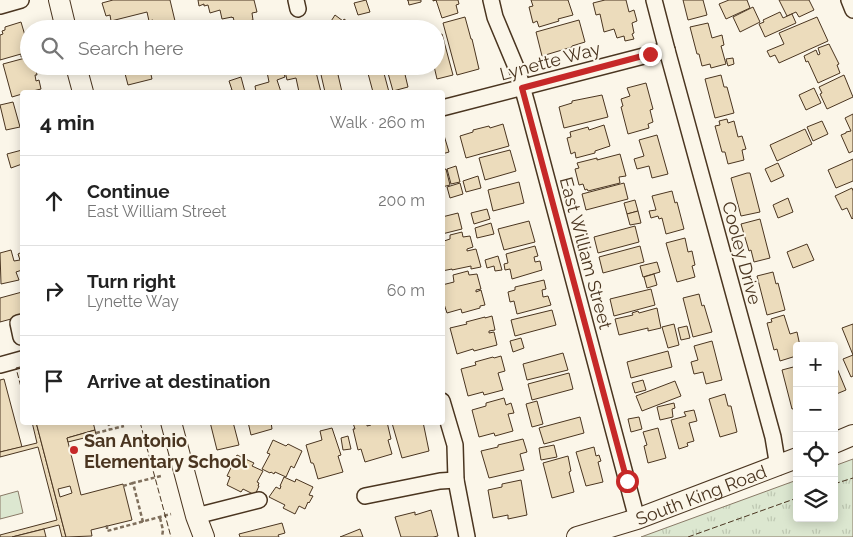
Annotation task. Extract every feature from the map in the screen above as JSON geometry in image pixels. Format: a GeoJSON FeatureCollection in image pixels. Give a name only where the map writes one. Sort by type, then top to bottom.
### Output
{"type":"FeatureCollection","features":[{"type":"Feature","properties":{"kind":"main road"},"geometry":{"type":"LineString","coordinates":[[59,0],[64,20]]}},
{"type":"Feature","properties":{"kind":"main road"},"geometry":{"type":"LineString","coordinates":[[78,75],[82,90]]}},
{"type":"Feature","properties":{"kind":"main road"},"geometry":{"type":"LineString","coordinates":[[172,425],[196,516],[204,537]]}},
{"type":"Feature","properties":{"kind":"main road"},"geometry":{"type":"LineString","coordinates":[[838,441],[853,435]]}},
{"type":"Feature","properties":{"kind":"main road","name":"South King Road"},"geometry":{"type":"LineString","coordinates":[[577,537],[637,519],[793,460]]}},
{"type":"Feature","properties":{"kind":"street"},"geometry":{"type":"LineString","coordinates":[[0,6],[21,0]]}},
{"type":"Feature","properties":{"kind":"street","name":"East William Street"},"geometry":{"type":"LineString","coordinates":[[491,0],[495,17],[518,72],[637,519]]}},
{"type":"Feature","properties":{"kind":"street","name":"Cooley Drive"},"geometry":{"type":"LineString","coordinates":[[654,0],[771,427],[778,467]]}},
{"type":"Feature","properties":{"kind":"street"},"geometry":{"type":"LineString","coordinates":[[848,0],[853,10]]}},
{"type":"Feature","properties":{"kind":"street","name":"Lynette Way"},"geometry":{"type":"LineString","coordinates":[[445,107],[667,50]]}},
{"type":"Feature","properties":{"kind":"street"},"geometry":{"type":"LineString","coordinates":[[0,365],[20,360]]}},
{"type":"Feature","properties":{"kind":"street"},"geometry":{"type":"LineString","coordinates":[[445,411],[455,445],[456,480],[468,537]]}},
{"type":"Feature","properties":{"kind":"street"},"geometry":{"type":"LineString","coordinates":[[365,496],[440,481],[456,480]]}},
{"type":"Feature","properties":{"kind":"street"},"geometry":{"type":"LineString","coordinates":[[196,516],[258,500]]}},
{"type":"Feature","properties":{"kind":"path"},"geometry":{"type":"LineString","coordinates":[[109,425],[110,430]]}},
{"type":"Feature","properties":{"kind":"path"},"geometry":{"type":"LineString","coordinates":[[96,432],[124,426]]}},
{"type":"Feature","properties":{"kind":"path"},"geometry":{"type":"LineString","coordinates":[[123,486],[161,476]]}},
{"type":"Feature","properties":{"kind":"path"},"geometry":{"type":"LineString","coordinates":[[134,483],[143,522]]}},
{"type":"Feature","properties":{"kind":"path"},"geometry":{"type":"LineString","coordinates":[[107,525],[107,531],[171,514]]}},
{"type":"Feature","properties":{"kind":"path"},"geometry":{"type":"LineString","coordinates":[[160,518],[163,530],[162,537]]}},
{"type":"Feature","properties":{"kind":"green space"},"geometry":{"type":"Polygon","coordinates":[[[853,459],[853,537],[641,537],[793,481],[793,522],[838,522],[838,465],[853,459]]]}},
{"type":"Feature","properties":{"kind":"green space"},"geometry":{"type":"Polygon","coordinates":[[[18,491],[23,513],[0,519],[0,496],[18,491]]]}},
{"type":"Feature","properties":{"kind":"building"},"geometry":{"type":"Polygon","coordinates":[[[113,0],[170,0],[175,20],[149,20],[147,12],[111,20],[110,15],[106,16],[102,3],[113,0]]]}},
{"type":"Feature","properties":{"kind":"building"},"geometry":{"type":"Polygon","coordinates":[[[198,0],[254,0],[257,12],[252,13],[253,20],[234,20],[233,17],[222,19],[220,10],[210,13],[208,5],[199,6],[198,0]]]}},
{"type":"Feature","properties":{"kind":"building"},"geometry":{"type":"Polygon","coordinates":[[[366,0],[370,12],[358,15],[354,3],[366,0]]]}},
{"type":"Feature","properties":{"kind":"building"},"geometry":{"type":"Polygon","coordinates":[[[408,0],[421,0],[421,2],[409,5],[408,0]]]}},
{"type":"Feature","properties":{"kind":"building"},"geometry":{"type":"Polygon","coordinates":[[[436,0],[458,0],[459,4],[456,5],[458,13],[442,18],[436,0]]]}},
{"type":"Feature","properties":{"kind":"building"},"geometry":{"type":"Polygon","coordinates":[[[531,0],[568,0],[573,15],[539,27],[537,21],[533,23],[529,7],[533,6],[531,0]]]}},
{"type":"Feature","properties":{"kind":"building"},"geometry":{"type":"Polygon","coordinates":[[[605,0],[626,0],[629,12],[634,10],[637,21],[632,23],[634,39],[625,41],[624,36],[617,38],[614,29],[604,32],[600,14],[596,15],[593,3],[605,0]]]}},
{"type":"Feature","properties":{"kind":"building"},"geometry":{"type":"Polygon","coordinates":[[[683,0],[703,0],[707,15],[688,20],[683,0]]]}},
{"type":"Feature","properties":{"kind":"building"},"geometry":{"type":"Polygon","coordinates":[[[729,0],[747,0],[750,8],[726,19],[719,4],[729,0]]]}},
{"type":"Feature","properties":{"kind":"building"},"geometry":{"type":"Polygon","coordinates":[[[779,0],[809,0],[814,10],[799,17],[796,12],[787,16],[779,0]]]}},
{"type":"Feature","properties":{"kind":"building"},"geometry":{"type":"Polygon","coordinates":[[[753,7],[760,22],[740,32],[733,17],[753,7]]]}},
{"type":"Feature","properties":{"kind":"building"},"geometry":{"type":"Polygon","coordinates":[[[780,12],[783,18],[792,14],[796,23],[765,37],[759,24],[780,12]]]}},
{"type":"Feature","properties":{"kind":"building"},"geometry":{"type":"Polygon","coordinates":[[[335,15],[342,20],[332,20],[335,15]]]}},
{"type":"Feature","properties":{"kind":"building"},"geometry":{"type":"Polygon","coordinates":[[[465,17],[479,69],[457,75],[445,30],[445,22],[465,17]]]}},
{"type":"Feature","properties":{"kind":"building"},"geometry":{"type":"Polygon","coordinates":[[[817,17],[828,41],[779,63],[775,55],[770,57],[767,51],[784,44],[779,33],[817,17]]]}},
{"type":"Feature","properties":{"kind":"building"},"geometry":{"type":"Polygon","coordinates":[[[579,20],[585,42],[542,56],[536,32],[579,20]]]}},
{"type":"Feature","properties":{"kind":"building"},"geometry":{"type":"Polygon","coordinates":[[[20,22],[20,54],[0,60],[0,35],[3,34],[2,31],[5,30],[5,27],[20,22]]]}},
{"type":"Feature","properties":{"kind":"building"},"geometry":{"type":"Polygon","coordinates":[[[708,23],[712,38],[722,35],[724,45],[721,46],[726,64],[711,68],[710,64],[702,66],[690,27],[708,23]]]}},
{"type":"Feature","properties":{"kind":"building"},"geometry":{"type":"Polygon","coordinates":[[[829,44],[839,64],[837,65],[840,73],[818,83],[804,56],[816,50],[818,55],[820,54],[818,48],[829,44]]]}},
{"type":"Feature","properties":{"kind":"building"},"geometry":{"type":"Polygon","coordinates":[[[445,45],[453,75],[437,79],[436,75],[445,75],[445,45]]]}},
{"type":"Feature","properties":{"kind":"building"},"geometry":{"type":"Polygon","coordinates":[[[733,58],[734,64],[728,66],[726,59],[733,58]]]}},
{"type":"Feature","properties":{"kind":"building"},"geometry":{"type":"Polygon","coordinates":[[[20,59],[20,75],[35,75],[36,81],[39,80],[41,89],[20,90],[20,95],[12,97],[3,64],[20,59]]]}},
{"type":"Feature","properties":{"kind":"building"},"geometry":{"type":"Polygon","coordinates":[[[125,75],[151,75],[152,79],[128,85],[125,75]]]}},
{"type":"Feature","properties":{"kind":"building"},"geometry":{"type":"Polygon","coordinates":[[[268,75],[284,75],[285,77],[277,80],[280,90],[256,90],[255,86],[269,82],[268,75]]]}},
{"type":"Feature","properties":{"kind":"building"},"geometry":{"type":"Polygon","coordinates":[[[286,75],[317,75],[320,90],[299,90],[296,78],[287,80],[286,75]]]}},
{"type":"Feature","properties":{"kind":"building"},"geometry":{"type":"Polygon","coordinates":[[[321,75],[338,75],[342,90],[325,90],[321,75]]]}},
{"type":"Feature","properties":{"kind":"building"},"geometry":{"type":"Polygon","coordinates":[[[368,75],[384,75],[388,90],[372,90],[368,75]]]}},
{"type":"Feature","properties":{"kind":"building"},"geometry":{"type":"Polygon","coordinates":[[[389,75],[405,75],[408,87],[393,90],[389,75]]]}},
{"type":"Feature","properties":{"kind":"building"},"geometry":{"type":"Polygon","coordinates":[[[721,75],[724,87],[727,87],[734,113],[715,118],[705,79],[721,75]]]}},
{"type":"Feature","properties":{"kind":"building"},"geometry":{"type":"Polygon","coordinates":[[[844,75],[853,97],[827,109],[819,87],[844,75]]]}},
{"type":"Feature","properties":{"kind":"building"},"geometry":{"type":"Polygon","coordinates":[[[241,77],[244,90],[232,90],[229,81],[241,77]]]}},
{"type":"Feature","properties":{"kind":"building"},"geometry":{"type":"Polygon","coordinates":[[[646,83],[653,109],[650,110],[653,122],[648,124],[649,128],[628,134],[621,107],[623,106],[621,99],[630,96],[627,88],[646,83]]]}},
{"type":"Feature","properties":{"kind":"building"},"geometry":{"type":"Polygon","coordinates":[[[814,88],[821,103],[806,110],[799,95],[814,88]]]}},
{"type":"Feature","properties":{"kind":"building"},"geometry":{"type":"Polygon","coordinates":[[[602,95],[608,117],[564,128],[559,107],[572,103],[572,101],[602,95]]]}},
{"type":"Feature","properties":{"kind":"building"},"geometry":{"type":"Polygon","coordinates":[[[13,102],[20,127],[6,130],[0,105],[13,102]]]}},
{"type":"Feature","properties":{"kind":"building"},"geometry":{"type":"Polygon","coordinates":[[[853,114],[853,151],[849,153],[841,135],[851,131],[845,118],[853,114]]]}},
{"type":"Feature","properties":{"kind":"building"},"geometry":{"type":"Polygon","coordinates":[[[727,119],[728,123],[734,121],[738,137],[742,136],[746,149],[742,150],[744,160],[728,164],[725,152],[722,152],[715,126],[720,125],[719,121],[727,119]]]}},
{"type":"Feature","properties":{"kind":"building"},"geometry":{"type":"Polygon","coordinates":[[[822,121],[828,134],[813,141],[807,127],[822,121]]]}},
{"type":"Feature","properties":{"kind":"building"},"geometry":{"type":"Polygon","coordinates":[[[503,124],[509,146],[466,158],[460,136],[473,132],[473,130],[503,124]]]}},
{"type":"Feature","properties":{"kind":"building"},"geometry":{"type":"Polygon","coordinates":[[[604,125],[610,146],[595,151],[595,153],[576,158],[575,152],[571,154],[567,138],[571,137],[570,132],[588,127],[589,130],[604,125]]]}},
{"type":"Feature","properties":{"kind":"building"},"geometry":{"type":"Polygon","coordinates":[[[805,129],[812,144],[777,161],[770,145],[805,129]]]}},
{"type":"Feature","properties":{"kind":"building"},"geometry":{"type":"Polygon","coordinates":[[[657,135],[668,174],[652,178],[649,166],[637,169],[634,159],[644,156],[639,140],[657,135]]]}},
{"type":"Feature","properties":{"kind":"building"},"geometry":{"type":"Polygon","coordinates":[[[445,139],[449,152],[445,153],[445,139]]]}},
{"type":"Feature","properties":{"kind":"building"},"geometry":{"type":"Polygon","coordinates":[[[510,150],[516,171],[485,180],[479,158],[510,150]]]}},
{"type":"Feature","properties":{"kind":"building"},"geometry":{"type":"Polygon","coordinates":[[[20,151],[20,165],[11,168],[7,154],[20,151]]]}},
{"type":"Feature","properties":{"kind":"building"},"geometry":{"type":"Polygon","coordinates":[[[620,154],[626,176],[619,177],[620,183],[588,191],[587,189],[585,190],[583,184],[579,185],[575,169],[579,168],[577,163],[620,154]]]}},
{"type":"Feature","properties":{"kind":"building"},"geometry":{"type":"Polygon","coordinates":[[[853,159],[853,181],[836,188],[828,170],[853,159]]]}},
{"type":"Feature","properties":{"kind":"building"},"geometry":{"type":"Polygon","coordinates":[[[778,163],[784,176],[771,182],[765,169],[778,163]]]}},
{"type":"Feature","properties":{"kind":"building"},"geometry":{"type":"Polygon","coordinates":[[[456,166],[460,182],[451,184],[447,169],[456,166]]]}},
{"type":"Feature","properties":{"kind":"building"},"geometry":{"type":"Polygon","coordinates":[[[445,169],[450,185],[445,186],[445,169]]]}},
{"type":"Feature","properties":{"kind":"building"},"geometry":{"type":"Polygon","coordinates":[[[750,173],[760,212],[741,216],[731,178],[750,173]]]}},
{"type":"Feature","properties":{"kind":"building"},"geometry":{"type":"Polygon","coordinates":[[[478,176],[481,188],[466,192],[463,181],[478,176]]]}},
{"type":"Feature","properties":{"kind":"building"},"geometry":{"type":"Polygon","coordinates":[[[519,182],[524,203],[493,211],[488,190],[519,182]]]}},
{"type":"Feature","properties":{"kind":"building"},"geometry":{"type":"Polygon","coordinates":[[[460,183],[463,194],[450,198],[447,187],[460,183]]]}},
{"type":"Feature","properties":{"kind":"building"},"geometry":{"type":"Polygon","coordinates":[[[624,183],[628,199],[586,210],[582,194],[624,183]]]}},
{"type":"Feature","properties":{"kind":"building"},"geometry":{"type":"Polygon","coordinates":[[[852,188],[852,219],[847,208],[842,210],[835,196],[852,188]]]}},
{"type":"Feature","properties":{"kind":"building"},"geometry":{"type":"Polygon","coordinates":[[[672,191],[684,229],[666,234],[662,218],[659,219],[658,216],[651,218],[649,211],[656,210],[652,196],[672,191]]]}},
{"type":"Feature","properties":{"kind":"building"},"geometry":{"type":"Polygon","coordinates":[[[788,198],[793,212],[778,218],[773,205],[788,198]]]}},
{"type":"Feature","properties":{"kind":"building"},"geometry":{"type":"Polygon","coordinates":[[[635,200],[638,211],[627,214],[624,203],[635,200]]]}},
{"type":"Feature","properties":{"kind":"building"},"geometry":{"type":"Polygon","coordinates":[[[487,209],[490,219],[474,224],[471,213],[487,209]]]}},
{"type":"Feature","properties":{"kind":"building"},"geometry":{"type":"Polygon","coordinates":[[[638,211],[641,223],[630,225],[627,214],[638,211]]]}},
{"type":"Feature","properties":{"kind":"building"},"geometry":{"type":"Polygon","coordinates":[[[458,213],[462,229],[445,233],[445,216],[458,213]]]}},
{"type":"Feature","properties":{"kind":"building"},"geometry":{"type":"Polygon","coordinates":[[[760,219],[770,258],[754,262],[741,224],[760,219]]]}},
{"type":"Feature","properties":{"kind":"building"},"geometry":{"type":"Polygon","coordinates":[[[529,221],[535,242],[504,250],[498,229],[529,221]]]}},
{"type":"Feature","properties":{"kind":"building"},"geometry":{"type":"Polygon","coordinates":[[[491,223],[494,234],[477,238],[475,228],[491,223]]]}},
{"type":"Feature","properties":{"kind":"building"},"geometry":{"type":"Polygon","coordinates":[[[635,226],[639,242],[598,253],[594,237],[635,226]]]}},
{"type":"Feature","properties":{"kind":"building"},"geometry":{"type":"Polygon","coordinates":[[[462,232],[463,237],[470,236],[473,247],[467,249],[467,251],[476,249],[481,267],[471,269],[471,266],[445,270],[445,241],[450,239],[450,235],[462,232]]]}},
{"type":"Feature","properties":{"kind":"building"},"geometry":{"type":"Polygon","coordinates":[[[685,238],[688,252],[692,251],[695,265],[692,266],[695,277],[677,282],[666,243],[685,238]]]}},
{"type":"Feature","properties":{"kind":"building"},"geometry":{"type":"Polygon","coordinates":[[[807,244],[814,260],[793,268],[787,252],[807,244]]]}},
{"type":"Feature","properties":{"kind":"building"},"geometry":{"type":"Polygon","coordinates":[[[535,246],[538,256],[534,257],[535,262],[540,261],[542,270],[512,279],[510,269],[505,270],[504,264],[508,263],[506,254],[535,246]]]}},
{"type":"Feature","properties":{"kind":"building"},"geometry":{"type":"Polygon","coordinates":[[[640,246],[644,262],[603,273],[599,257],[640,246]]]}},
{"type":"Feature","properties":{"kind":"building"},"geometry":{"type":"Polygon","coordinates":[[[11,250],[14,261],[20,260],[20,271],[16,272],[19,280],[1,284],[0,253],[11,250]]]}},
{"type":"Feature","properties":{"kind":"building"},"geometry":{"type":"Polygon","coordinates":[[[498,256],[502,270],[495,271],[494,266],[487,268],[485,260],[498,256]]]}},
{"type":"Feature","properties":{"kind":"building"},"geometry":{"type":"Polygon","coordinates":[[[657,262],[660,272],[643,277],[640,266],[657,262]]]}},
{"type":"Feature","properties":{"kind":"building"},"geometry":{"type":"Polygon","coordinates":[[[468,271],[469,275],[477,274],[481,289],[476,290],[476,292],[481,290],[485,305],[462,313],[461,309],[447,313],[445,307],[445,284],[454,282],[453,275],[468,271]]]}},
{"type":"Feature","properties":{"kind":"building"},"geometry":{"type":"Polygon","coordinates":[[[773,272],[785,310],[767,315],[757,276],[773,272]]]}},
{"type":"Feature","properties":{"kind":"building"},"geometry":{"type":"Polygon","coordinates":[[[654,274],[657,285],[647,288],[644,277],[654,274]]]}},
{"type":"Feature","properties":{"kind":"building"},"geometry":{"type":"Polygon","coordinates":[[[544,280],[546,289],[542,290],[543,297],[548,296],[551,305],[517,314],[514,301],[510,302],[508,292],[515,290],[515,287],[544,280]]]}},
{"type":"Feature","properties":{"kind":"building"},"geometry":{"type":"Polygon","coordinates":[[[651,289],[655,305],[614,316],[610,299],[651,289]]]}},
{"type":"Feature","properties":{"kind":"building"},"geometry":{"type":"Polygon","coordinates":[[[20,293],[20,317],[0,322],[0,298],[20,293]]]}},
{"type":"Feature","properties":{"kind":"building"},"geometry":{"type":"Polygon","coordinates":[[[699,294],[712,332],[693,337],[683,298],[699,294]]]}},
{"type":"Feature","properties":{"kind":"building"},"geometry":{"type":"Polygon","coordinates":[[[657,308],[661,328],[648,331],[648,328],[619,335],[615,319],[633,315],[632,313],[638,311],[639,313],[657,308]]]}},
{"type":"Feature","properties":{"kind":"building"},"geometry":{"type":"Polygon","coordinates":[[[552,310],[556,325],[515,336],[511,320],[552,310]]]}},
{"type":"Feature","properties":{"kind":"building"},"geometry":{"type":"Polygon","coordinates":[[[784,315],[790,334],[797,332],[799,342],[793,342],[793,357],[780,361],[777,349],[774,350],[767,323],[772,322],[771,319],[784,315]]]}},
{"type":"Feature","properties":{"kind":"building"},"geometry":{"type":"Polygon","coordinates":[[[492,316],[495,330],[489,331],[489,333],[494,332],[497,345],[457,354],[450,328],[492,316]]]}},
{"type":"Feature","properties":{"kind":"building"},"geometry":{"type":"Polygon","coordinates":[[[674,324],[679,345],[668,348],[662,327],[674,324]]]}},
{"type":"Feature","properties":{"kind":"building"},"geometry":{"type":"Polygon","coordinates":[[[853,324],[853,355],[842,328],[853,324]]]}},
{"type":"Feature","properties":{"kind":"building"},"geometry":{"type":"Polygon","coordinates":[[[687,326],[690,338],[681,340],[678,328],[687,326]]]}},
{"type":"Feature","properties":{"kind":"building"},"geometry":{"type":"Polygon","coordinates":[[[521,338],[524,348],[513,352],[510,341],[521,338]]]}},
{"type":"Feature","properties":{"kind":"building"},"geometry":{"type":"Polygon","coordinates":[[[712,341],[722,380],[706,384],[703,372],[694,374],[691,362],[698,360],[694,346],[712,341]]]}},
{"type":"Feature","properties":{"kind":"building"},"geometry":{"type":"Polygon","coordinates":[[[668,351],[672,367],[631,378],[627,362],[668,351]]]}},
{"type":"Feature","properties":{"kind":"building"},"geometry":{"type":"Polygon","coordinates":[[[563,353],[568,370],[527,380],[523,364],[563,353]]]}},
{"type":"Feature","properties":{"kind":"building"},"geometry":{"type":"Polygon","coordinates":[[[853,355],[853,376],[851,377],[843,359],[853,355]]]}},
{"type":"Feature","properties":{"kind":"building"},"geometry":{"type":"Polygon","coordinates":[[[501,356],[505,371],[498,373],[503,390],[484,395],[483,392],[468,396],[461,369],[476,365],[475,362],[501,356]]]}},
{"type":"Feature","properties":{"kind":"building"},"geometry":{"type":"Polygon","coordinates":[[[793,367],[793,409],[792,409],[782,370],[793,367]]]}},
{"type":"Feature","properties":{"kind":"building"},"geometry":{"type":"Polygon","coordinates":[[[838,371],[846,390],[838,393],[838,371]]]}},
{"type":"Feature","properties":{"kind":"building"},"geometry":{"type":"Polygon","coordinates":[[[569,373],[573,389],[532,400],[528,384],[569,373]]]}},
{"type":"Feature","properties":{"kind":"building"},"geometry":{"type":"Polygon","coordinates":[[[4,379],[22,447],[0,452],[0,380],[4,379]]]}},
{"type":"Feature","properties":{"kind":"building"},"geometry":{"type":"Polygon","coordinates":[[[643,380],[646,390],[635,393],[632,383],[643,380]]]}},
{"type":"Feature","properties":{"kind":"building"},"geometry":{"type":"Polygon","coordinates":[[[675,381],[681,396],[642,411],[636,396],[675,381]]]}},
{"type":"Feature","properties":{"kind":"building"},"geometry":{"type":"Polygon","coordinates":[[[725,394],[728,406],[731,406],[737,432],[720,437],[709,399],[725,394]]]}},
{"type":"Feature","properties":{"kind":"building"},"geometry":{"type":"Polygon","coordinates":[[[504,398],[506,405],[511,403],[514,413],[508,414],[513,431],[495,436],[494,433],[479,437],[472,410],[486,406],[486,403],[504,398]]]}},
{"type":"Feature","properties":{"kind":"building"},"geometry":{"type":"Polygon","coordinates":[[[537,401],[543,424],[532,427],[526,404],[537,401]]]}},
{"type":"Feature","properties":{"kind":"building"},"geometry":{"type":"Polygon","coordinates":[[[674,403],[675,408],[672,409],[673,417],[660,420],[657,407],[674,403]]]}},
{"type":"Feature","properties":{"kind":"building"},"geometry":{"type":"Polygon","coordinates":[[[694,410],[697,421],[689,423],[694,441],[687,443],[688,446],[679,449],[671,420],[686,416],[684,412],[694,410]]]}},
{"type":"Feature","properties":{"kind":"building"},"geometry":{"type":"Polygon","coordinates":[[[580,417],[584,433],[544,444],[539,428],[580,417]]]}},
{"type":"Feature","properties":{"kind":"building"},"geometry":{"type":"Polygon","coordinates":[[[639,417],[642,429],[631,432],[628,419],[639,417]]]}},
{"type":"Feature","properties":{"kind":"building"},"geometry":{"type":"Polygon","coordinates":[[[33,425],[37,425],[66,537],[62,537],[59,525],[12,537],[0,537],[0,535],[57,520],[38,447],[0,457],[0,452],[37,443],[33,425]]]}},
{"type":"Feature","properties":{"kind":"building"},"geometry":{"type":"Polygon","coordinates":[[[37,425],[94,425],[95,430],[67,438],[81,495],[123,484],[132,520],[91,530],[92,536],[66,537],[37,425]],[[70,486],[58,489],[60,497],[72,493],[70,486]]]}},
{"type":"Feature","properties":{"kind":"building"},"geometry":{"type":"Polygon","coordinates":[[[211,425],[234,425],[239,445],[217,450],[211,425]]]}},
{"type":"Feature","properties":{"kind":"building"},"geometry":{"type":"Polygon","coordinates":[[[249,425],[271,425],[272,429],[251,435],[249,425]]]}},
{"type":"Feature","properties":{"kind":"building"},"geometry":{"type":"Polygon","coordinates":[[[354,425],[388,425],[391,439],[388,440],[392,454],[365,462],[361,449],[358,450],[353,429],[355,429],[354,425]]]}},
{"type":"Feature","properties":{"kind":"building"},"geometry":{"type":"Polygon","coordinates":[[[393,425],[424,425],[429,451],[402,458],[393,425]]]}},
{"type":"Feature","properties":{"kind":"building"},"geometry":{"type":"Polygon","coordinates":[[[332,428],[341,455],[338,456],[343,472],[318,479],[306,445],[322,440],[320,431],[332,428]]]}},
{"type":"Feature","properties":{"kind":"building"},"geometry":{"type":"Polygon","coordinates":[[[658,428],[666,458],[648,463],[644,446],[647,445],[643,432],[658,428]]]}},
{"type":"Feature","properties":{"kind":"building"},"geometry":{"type":"Polygon","coordinates":[[[95,430],[96,435],[68,442],[67,438],[95,430]]]}},
{"type":"Feature","properties":{"kind":"building"},"geometry":{"type":"Polygon","coordinates":[[[348,436],[351,449],[343,450],[341,438],[348,436]]]}},
{"type":"Feature","properties":{"kind":"building"},"geometry":{"type":"Polygon","coordinates":[[[523,439],[527,452],[520,454],[524,470],[489,478],[481,451],[523,439]]]}},
{"type":"Feature","properties":{"kind":"building"},"geometry":{"type":"Polygon","coordinates":[[[273,440],[286,446],[288,444],[302,451],[294,468],[291,466],[286,477],[262,469],[270,454],[267,453],[273,440]]]}},
{"type":"Feature","properties":{"kind":"building"},"geometry":{"type":"Polygon","coordinates":[[[554,445],[557,457],[541,460],[539,448],[554,445]]]}},
{"type":"Feature","properties":{"kind":"building"},"geometry":{"type":"Polygon","coordinates":[[[594,447],[596,456],[599,455],[601,461],[598,462],[603,482],[586,486],[576,452],[594,447]]]}},
{"type":"Feature","properties":{"kind":"building"},"geometry":{"type":"Polygon","coordinates":[[[237,455],[254,463],[252,466],[263,471],[257,482],[259,486],[255,495],[243,489],[241,492],[227,485],[230,477],[227,476],[237,455]]]}},
{"type":"Feature","properties":{"kind":"building"},"geometry":{"type":"Polygon","coordinates":[[[568,456],[571,471],[569,472],[574,492],[552,498],[543,463],[568,456]]]}},
{"type":"Feature","properties":{"kind":"building"},"geometry":{"type":"Polygon","coordinates":[[[284,477],[295,482],[296,479],[313,487],[309,495],[313,496],[305,509],[299,506],[295,514],[283,508],[285,505],[269,497],[276,487],[280,489],[284,477]]]}},
{"type":"Feature","properties":{"kind":"building"},"geometry":{"type":"Polygon","coordinates":[[[521,480],[527,515],[508,519],[508,515],[493,518],[488,490],[502,487],[502,484],[521,480]]]}},
{"type":"Feature","properties":{"kind":"building"},"geometry":{"type":"Polygon","coordinates":[[[431,510],[438,536],[401,537],[395,517],[415,512],[415,515],[431,510]]]}},
{"type":"Feature","properties":{"kind":"building"},"geometry":{"type":"Polygon","coordinates":[[[282,523],[285,533],[278,535],[279,537],[240,537],[239,534],[282,523]]]}},
{"type":"Feature","properties":{"kind":"building"},"geometry":{"type":"Polygon","coordinates":[[[44,529],[46,537],[12,537],[44,529]]]}},
{"type":"Feature","properties":{"kind":"building"},"geometry":{"type":"Polygon","coordinates":[[[360,529],[363,537],[340,537],[360,529]]]}},
{"type":"Feature","properties":{"kind":"fence"},"geometry":{"type":"LineString","coordinates":[[20,367],[16,368],[20,383]]}},
{"type":"Feature","properties":{"kind":"fence"},"geometry":{"type":"LineString","coordinates":[[141,425],[171,537]]}},
{"type":"Feature","properties":{"kind":"fence"},"geometry":{"type":"LineString","coordinates":[[838,483],[853,478]]}},
{"type":"Feature","properties":{"kind":"fence"},"geometry":{"type":"LineString","coordinates":[[688,537],[793,499]]}},
{"type":"Feature","properties":{"kind":"place","name":"San Antonio Elementary School"},"geometry":{"type":"Point","coordinates":[74,450]}},
{"type":"Feature","properties":{"kind":"route"},"geometry":{"type":"LineString","coordinates":[[627,481],[522,88],[650,54]]}}]}
